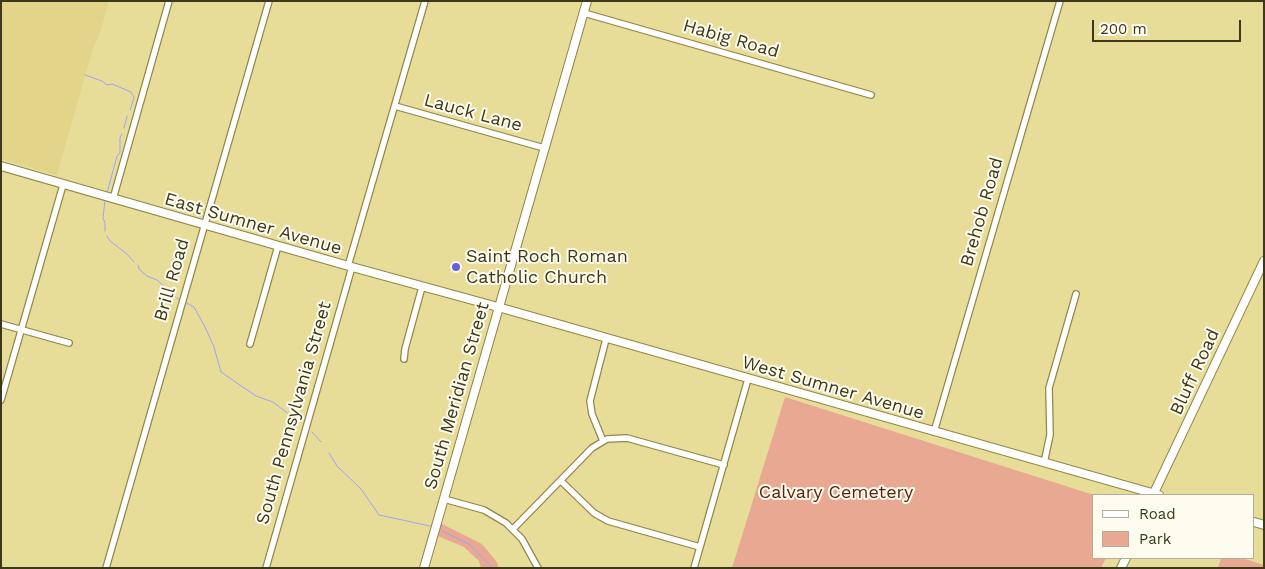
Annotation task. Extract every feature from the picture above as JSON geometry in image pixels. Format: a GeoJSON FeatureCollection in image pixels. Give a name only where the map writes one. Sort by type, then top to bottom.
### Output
{"type":"FeatureCollection","features":[{"type":"Feature","properties":{"kind":"street"},"geometry":{"type":"LineString","coordinates":[[113,199],[169,1]]}},
{"type":"Feature","properties":{"kind":"street","name":"Brill Road"},"geometry":{"type":"LineString","coordinates":[[106,568],[269,1]]}},
{"type":"Feature","properties":{"kind":"street","name":"South Pennsylvania Street"},"geometry":{"type":"LineString","coordinates":[[266,568],[425,1]]}},
{"type":"Feature","properties":{"kind":"street","name":"South Meridian Street"},"geometry":{"type":"LineString","coordinates":[[424,568],[587,1]]}},
{"type":"Feature","properties":{"kind":"street","name":"Brehob Road"},"geometry":{"type":"LineString","coordinates":[[934,432],[1060,1]]}},
{"type":"Feature","properties":{"kind":"street","name":"Habig Road"},"geometry":{"type":"LineString","coordinates":[[584,13],[871,95]]}},
{"type":"Feature","properties":{"kind":"street","name":"Lauck Lane"},"geometry":{"type":"LineString","coordinates":[[394,106],[544,148]]}},
{"type":"Feature","properties":{"kind":"street","name":"East Sumner Avenue"},"geometry":{"type":"LineString","coordinates":[[1,166],[350,267],[498,307]]}},
{"type":"Feature","properties":{"kind":"street"},"geometry":{"type":"LineString","coordinates":[[1,400],[63,185]]}},
{"type":"Feature","properties":{"kind":"street"},"geometry":{"type":"LineString","coordinates":[[250,344],[278,246]]}},
{"type":"Feature","properties":{"kind":"street","name":"Bluff Road"},"geometry":{"type":"LineString","coordinates":[[1156,494],[1264,261]]}},
{"type":"Feature","properties":{"kind":"street"},"geometry":{"type":"LineString","coordinates":[[404,359],[422,287]]}},
{"type":"Feature","properties":{"kind":"street"},"geometry":{"type":"LineString","coordinates":[[1044,463],[1050,435],[1049,386],[1076,294]]}},
{"type":"Feature","properties":{"kind":"street","name":"West Sumner Avenue"},"geometry":{"type":"LineString","coordinates":[[498,307],[1152,494]]}},
{"type":"Feature","properties":{"kind":"street"},"geometry":{"type":"LineString","coordinates":[[1,324],[69,343]]}},
{"type":"Feature","properties":{"kind":"street"},"geometry":{"type":"LineString","coordinates":[[603,440],[590,405],[590,396],[606,339]]}},
{"type":"Feature","properties":{"kind":"street"},"geometry":{"type":"LineString","coordinates":[[694,568],[748,379]]}},
{"type":"Feature","properties":{"kind":"street"},"geometry":{"type":"LineString","coordinates":[[513,529],[592,448],[603,440],[617,437],[627,438],[724,465]]}},
{"type":"Feature","properties":{"kind":"street"},"geometry":{"type":"LineString","coordinates":[[561,481],[594,513],[608,521],[700,547]]}},
{"type":"Feature","properties":{"kind":"street"},"geometry":{"type":"LineString","coordinates":[[444,499],[484,510],[498,517],[522,539],[538,568]]}},
{"type":"Feature","properties":{"kind":"shaded area"},"geometry":{"type":"Polygon","coordinates":[[[1,1],[109,1],[100,33],[93,48],[57,175],[1,159],[1,1]]]}},
{"type":"Feature","properties":{"kind":"green space","name":"Calvary Cemetery"},"geometry":{"type":"Polygon","coordinates":[[[785,397],[1092,494],[1092,559],[1106,559],[1101,568],[732,568],[785,397]]]}},
{"type":"Feature","properties":{"kind":"green space"},"geometry":{"type":"Polygon","coordinates":[[[440,523],[482,544],[496,561],[499,568],[481,568],[479,561],[464,547],[438,536],[440,523]]]}},
{"type":"Feature","properties":{"kind":"green space"},"geometry":{"type":"Polygon","coordinates":[[[1221,559],[1245,559],[1264,565],[1264,568],[1218,568],[1221,559]]]}},
{"type":"Feature","properties":{"kind":"waterway"},"geometry":{"type":"LineString","coordinates":[[85,75],[102,81],[107,85],[112,84],[131,92],[134,98],[130,110]]}},
{"type":"Feature","properties":{"kind":"waterway"},"geometry":{"type":"LineString","coordinates":[[124,128],[127,116]]}},
{"type":"Feature","properties":{"kind":"waterway"},"geometry":{"type":"LineString","coordinates":[[107,193],[117,156],[120,153],[120,138],[122,134]]}},
{"type":"Feature","properties":{"kind":"waterway"},"geometry":{"type":"LineString","coordinates":[[105,200],[103,218],[105,231]]}},
{"type":"Feature","properties":{"kind":"waterway"},"geometry":{"type":"LineString","coordinates":[[107,236],[110,241],[134,262]]}},
{"type":"Feature","properties":{"kind":"waterway"},"geometry":{"type":"LineString","coordinates":[[138,265],[139,269],[147,276],[157,280],[179,300]]}},
{"type":"Feature","properties":{"kind":"waterway"},"geometry":{"type":"LineString","coordinates":[[185,302],[194,307],[205,327],[214,347],[221,372],[256,396],[273,402],[299,422]]}},
{"type":"Feature","properties":{"kind":"waterway"},"geometry":{"type":"LineString","coordinates":[[312,432],[321,442]]}},
{"type":"Feature","properties":{"kind":"waterway"},"geometry":{"type":"LineString","coordinates":[[329,453],[337,466],[361,489],[379,515],[430,526]]}},
{"type":"Feature","properties":{"kind":"waterway"},"geometry":{"type":"LineString","coordinates":[[442,531],[469,544],[493,568]]}},
{"type":"Feature","properties":{"kind":"place","name":"Saint Roch Roman Catholic Church"},"geometry":{"type":"Point","coordinates":[456,267]}}]}
